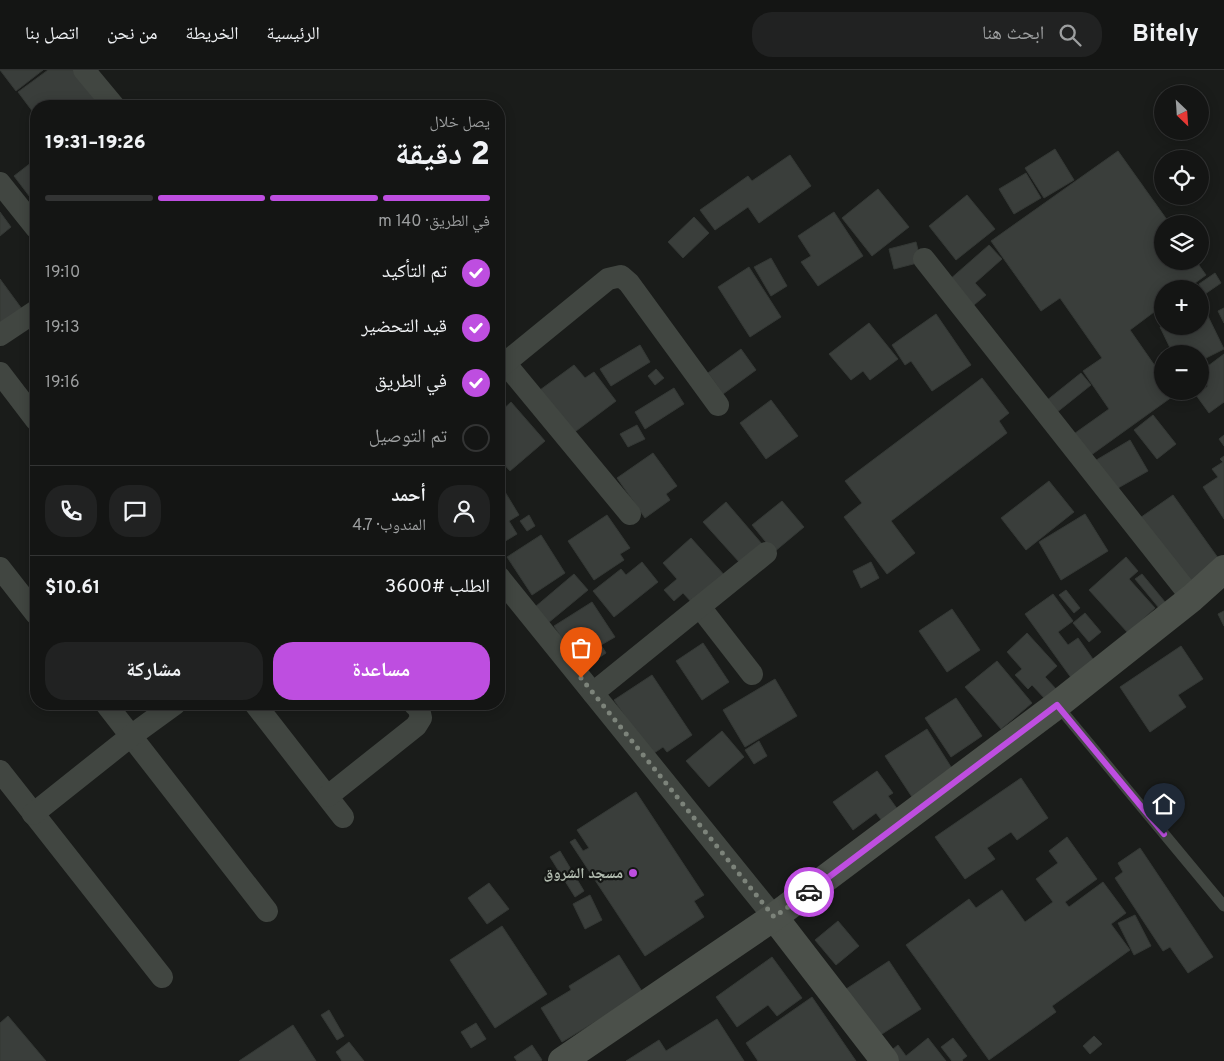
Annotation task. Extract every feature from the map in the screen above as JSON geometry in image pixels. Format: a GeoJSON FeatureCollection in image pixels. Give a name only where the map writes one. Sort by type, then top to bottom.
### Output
{"type":"FeatureCollection","features":[{"type":"Feature","properties":{"kind":"street"},"geometry":{"type":"LineString","coordinates":[[84,70],[109,100]]}},
{"type":"Feature","properties":{"kind":"street"},"geometry":{"type":"LineString","coordinates":[[0,183],[30,220]]}},
{"type":"Feature","properties":{"kind":"street"},"geometry":{"type":"LineString","coordinates":[[924,259],[1192,598]]}},
{"type":"Feature","properties":{"kind":"street"},"geometry":{"type":"LineString","coordinates":[[505,364],[608,279],[620,276],[629,283],[718,405]]}},
{"type":"Feature","properties":{"kind":"street"},"geometry":{"type":"LineString","coordinates":[[0,334],[30,315]]}},
{"type":"Feature","properties":{"kind":"street"},"geometry":{"type":"LineString","coordinates":[[505,369],[630,514]]}},
{"type":"Feature","properties":{"kind":"street"},"geometry":{"type":"LineString","coordinates":[[0,373],[30,412]]}},
{"type":"Feature","properties":{"kind":"street"},"geometry":{"type":"LineString","coordinates":[[593,693],[766,553]]}},
{"type":"Feature","properties":{"kind":"street"},"geometry":{"type":"LineString","coordinates":[[0,568],[30,606]]}},
{"type":"Feature","properties":{"kind":"street"},"geometry":{"type":"LineString","coordinates":[[562,1061],[774,917],[1057,705],[1192,598],[1224,569]]}},
{"type":"Feature","properties":{"kind":"street"},"geometry":{"type":"LineString","coordinates":[[505,583],[774,917],[885,1061]]}},
{"type":"Feature","properties":{"kind":"street"},"geometry":{"type":"LineString","coordinates":[[700,607],[752,674]]}},
{"type":"Feature","properties":{"kind":"street"},"geometry":{"type":"LineString","coordinates":[[111,710],[267,911]]}},
{"type":"Feature","properties":{"kind":"street"},"geometry":{"type":"LineString","coordinates":[[33,814],[167,710]]}},
{"type":"Feature","properties":{"kind":"street"},"geometry":{"type":"LineString","coordinates":[[259,710],[343,817]]}},
{"type":"Feature","properties":{"kind":"street"},"geometry":{"type":"LineString","coordinates":[[328,796],[416,726],[421,718],[419,710]]}},
{"type":"Feature","properties":{"kind":"street"},"geometry":{"type":"LineString","coordinates":[[0,771],[162,977]]}},
{"type":"Feature","properties":{"kind":"lane"},"geometry":{"type":"LineString","coordinates":[[1057,705],[1224,906]]}},
{"type":"Feature","properties":{"kind":"building"},"geometry":{"type":"Polygon","coordinates":[[[0,70],[43,70],[16,91],[0,70]]]}},
{"type":"Feature","properties":{"kind":"building"},"geometry":{"type":"Polygon","coordinates":[[[48,70],[76,70],[98,100],[30,100],[30,108],[18,92],[48,70]]]}},
{"type":"Feature","properties":{"kind":"building"},"geometry":{"type":"Polygon","coordinates":[[[1055,149],[1074,180],[1044,198],[1025,168],[1055,149]]]}},
{"type":"Feature","properties":{"kind":"building"},"geometry":{"type":"Polygon","coordinates":[[[1118,151],[1154,202],[1154,205],[1156,205],[1164,215],[1154,215],[1154,270],[1202,270],[1206,275],[1199,280],[1154,280],[1154,312],[1130,330],[1154,364],[1154,400],[1168,400],[1087,458],[1071,436],[1109,409],[1083,371],[1102,358],[1060,298],[1041,311],[991,241],[1118,151]]]}},
{"type":"Feature","properties":{"kind":"building"},"geometry":{"type":"Polygon","coordinates":[[[790,155],[811,186],[759,223],[748,207],[715,230],[700,210],[748,176],[752,181],[790,155]]]}},
{"type":"Feature","properties":{"kind":"building"},"geometry":{"type":"Polygon","coordinates":[[[30,164],[30,197],[14,176],[30,164]]]}},
{"type":"Feature","properties":{"kind":"building"},"geometry":{"type":"Polygon","coordinates":[[[1026,173],[1041,198],[1014,214],[999,189],[1026,173]]]}},
{"type":"Feature","properties":{"kind":"building"},"geometry":{"type":"Polygon","coordinates":[[[878,189],[909,227],[872,256],[842,218],[878,189]]]}},
{"type":"Feature","properties":{"kind":"building"},"geometry":{"type":"Polygon","coordinates":[[[967,195],[995,229],[956,260],[929,226],[967,195]]]}},
{"type":"Feature","properties":{"kind":"building"},"geometry":{"type":"Polygon","coordinates":[[[0,212],[11,227],[0,236],[0,212]]]}},
{"type":"Feature","properties":{"kind":"building"},"geometry":{"type":"Polygon","coordinates":[[[834,212],[863,256],[818,286],[801,262],[811,256],[798,236],[834,212]]]}},
{"type":"Feature","properties":{"kind":"building"},"geometry":{"type":"Polygon","coordinates":[[[694,217],[709,233],[683,258],[668,242],[694,217]]]}},
{"type":"Feature","properties":{"kind":"building"},"geometry":{"type":"Polygon","coordinates":[[[916,242],[921,262],[894,269],[889,249],[916,242]]]}},
{"type":"Feature","properties":{"kind":"building"},"geometry":{"type":"Polygon","coordinates":[[[989,245],[1002,259],[975,283],[986,295],[963,314],[940,288],[989,245]]]}},
{"type":"Feature","properties":{"kind":"building"},"geometry":{"type":"Polygon","coordinates":[[[771,258],[787,286],[771,296],[754,267],[771,258]]]}},
{"type":"Feature","properties":{"kind":"building"},"geometry":{"type":"Polygon","coordinates":[[[749,267],[781,317],[750,337],[718,287],[749,267]]]}},
{"type":"Feature","properties":{"kind":"building"},"geometry":{"type":"Polygon","coordinates":[[[1215,273],[1221,283],[1209,291],[1209,280],[1205,280],[1215,273]]]}},
{"type":"Feature","properties":{"kind":"building"},"geometry":{"type":"Polygon","coordinates":[[[0,279],[22,309],[0,325],[0,279]]]}},
{"type":"Feature","properties":{"kind":"building"},"geometry":{"type":"Polygon","coordinates":[[[1224,308],[1224,323],[1218,311],[1224,308]]]}},
{"type":"Feature","properties":{"kind":"building"},"geometry":{"type":"Polygon","coordinates":[[[936,314],[971,365],[932,391],[911,361],[905,365],[892,345],[936,314]]]}},
{"type":"Feature","properties":{"kind":"building"},"geometry":{"type":"Polygon","coordinates":[[[1209,318],[1224,349],[1209,356],[1209,345],[1169,345],[1164,335],[1209,335],[1209,318]]]}},
{"type":"Feature","properties":{"kind":"building"},"geometry":{"type":"Polygon","coordinates":[[[869,323],[898,359],[870,380],[863,371],[851,380],[829,354],[869,323]]]}},
{"type":"Feature","properties":{"kind":"building"},"geometry":{"type":"Polygon","coordinates":[[[640,345],[650,362],[611,386],[600,369],[640,345]]]}},
{"type":"Feature","properties":{"kind":"building"},"geometry":{"type":"Polygon","coordinates":[[[741,349],[756,370],[723,394],[708,373],[741,349]]]}},
{"type":"Feature","properties":{"kind":"building"},"geometry":{"type":"Polygon","coordinates":[[[1224,354],[1224,402],[1209,413],[1200,400],[1209,400],[1209,365],[1224,354]]]}},
{"type":"Feature","properties":{"kind":"building"},"geometry":{"type":"Polygon","coordinates":[[[574,365],[585,378],[594,372],[616,401],[572,434],[540,390],[574,365]]]}},
{"type":"Feature","properties":{"kind":"building"},"geometry":{"type":"Polygon","coordinates":[[[656,369],[664,378],[655,385],[648,376],[656,369]]]}},
{"type":"Feature","properties":{"kind":"building"},"geometry":{"type":"Polygon","coordinates":[[[1081,373],[1091,385],[1056,413],[1046,401],[1081,373]]]}},
{"type":"Feature","properties":{"kind":"building"},"geometry":{"type":"Polygon","coordinates":[[[982,378],[1009,413],[999,421],[1007,433],[891,521],[915,553],[887,574],[844,517],[862,503],[845,481],[982,378]]]}},
{"type":"Feature","properties":{"kind":"building"},"geometry":{"type":"Polygon","coordinates":[[[674,388],[684,404],[645,429],[635,412],[674,388]]]}},
{"type":"Feature","properties":{"kind":"building"},"geometry":{"type":"Polygon","coordinates":[[[771,400],[798,436],[766,459],[740,423],[771,400]]]}},
{"type":"Feature","properties":{"kind":"building"},"geometry":{"type":"Polygon","coordinates":[[[511,402],[545,441],[510,471],[505,466],[505,408],[511,402]]]}},
{"type":"Feature","properties":{"kind":"building"},"geometry":{"type":"Polygon","coordinates":[[[1153,415],[1176,444],[1157,459],[1134,430],[1153,415]]]}},
{"type":"Feature","properties":{"kind":"building"},"geometry":{"type":"Polygon","coordinates":[[[637,425],[645,439],[628,447],[620,434],[637,425]]]}},
{"type":"Feature","properties":{"kind":"building"},"geometry":{"type":"Polygon","coordinates":[[[1224,435],[1224,446],[1219,439],[1224,435]]]}},
{"type":"Feature","properties":{"kind":"building"},"geometry":{"type":"Polygon","coordinates":[[[1130,440],[1148,471],[1111,492],[1093,462],[1130,440]]]}},
{"type":"Feature","properties":{"kind":"building"},"geometry":{"type":"Polygon","coordinates":[[[653,453],[677,486],[666,494],[670,500],[645,518],[617,478],[653,453]]]}},
{"type":"Feature","properties":{"kind":"building"},"geometry":{"type":"Polygon","coordinates":[[[1224,456],[1224,519],[1203,487],[1218,477],[1212,469],[1223,462],[1220,459],[1224,456]]]}},
{"type":"Feature","properties":{"kind":"building"},"geometry":{"type":"Polygon","coordinates":[[[1049,481],[1074,512],[1026,550],[1001,518],[1049,481]]]}},
{"type":"Feature","properties":{"kind":"building"},"geometry":{"type":"Polygon","coordinates":[[[505,492],[519,515],[509,521],[517,534],[505,541],[505,492]]]}},
{"type":"Feature","properties":{"kind":"building"},"geometry":{"type":"Polygon","coordinates":[[[1173,495],[1221,562],[1185,588],[1137,520],[1173,495]]]}},
{"type":"Feature","properties":{"kind":"building"},"geometry":{"type":"Polygon","coordinates":[[[782,501],[804,527],[774,552],[752,525],[782,501]]]}},
{"type":"Feature","properties":{"kind":"building"},"geometry":{"type":"Polygon","coordinates":[[[726,502],[762,544],[740,563],[703,522],[726,502]]]}},
{"type":"Feature","properties":{"kind":"building"},"geometry":{"type":"Polygon","coordinates":[[[1085,514],[1108,551],[1061,580],[1039,542],[1085,514]]]}},
{"type":"Feature","properties":{"kind":"building"},"geometry":{"type":"Polygon","coordinates":[[[529,515],[535,526],[527,531],[520,521],[529,515]]]}},
{"type":"Feature","properties":{"kind":"building"},"geometry":{"type":"Polygon","coordinates":[[[607,515],[630,548],[620,554],[624,560],[594,580],[568,541],[607,515]]]}},
{"type":"Feature","properties":{"kind":"building"},"geometry":{"type":"Polygon","coordinates":[[[541,535],[565,573],[532,595],[507,557],[541,535]]]}},
{"type":"Feature","properties":{"kind":"building"},"geometry":{"type":"Polygon","coordinates":[[[691,538],[726,577],[694,605],[683,593],[674,601],[664,590],[677,579],[663,563],[691,538]]]}},
{"type":"Feature","properties":{"kind":"building"},"geometry":{"type":"Polygon","coordinates":[[[1126,557],[1138,571],[1129,579],[1155,608],[1128,633],[1089,590],[1126,557]]]}},
{"type":"Feature","properties":{"kind":"building"},"geometry":{"type":"Polygon","coordinates":[[[642,562],[658,582],[614,617],[593,591],[621,569],[626,575],[642,562]]]}},
{"type":"Feature","properties":{"kind":"building"},"geometry":{"type":"Polygon","coordinates":[[[871,562],[879,578],[861,588],[853,571],[871,562]]]}},
{"type":"Feature","properties":{"kind":"building"},"geometry":{"type":"Polygon","coordinates":[[[574,574],[588,590],[548,623],[535,607],[574,574]]]}},
{"type":"Feature","properties":{"kind":"building"},"geometry":{"type":"Polygon","coordinates":[[[1142,574],[1165,602],[1159,608],[1135,579],[1142,574]]]}},
{"type":"Feature","properties":{"kind":"building"},"geometry":{"type":"Polygon","coordinates":[[[1066,590],[1080,608],[1074,613],[1059,595],[1066,590]]]}},
{"type":"Feature","properties":{"kind":"building"},"geometry":{"type":"Polygon","coordinates":[[[1053,594],[1073,621],[1058,632],[1068,645],[1078,638],[1095,662],[1072,679],[1025,614],[1053,594]]]}},
{"type":"Feature","properties":{"kind":"building"},"geometry":{"type":"Polygon","coordinates":[[[592,602],[615,637],[601,645],[606,653],[582,669],[554,626],[592,602]]]}},
{"type":"Feature","properties":{"kind":"building"},"geometry":{"type":"Polygon","coordinates":[[[952,609],[980,650],[947,672],[919,631],[952,609]]]}},
{"type":"Feature","properties":{"kind":"building"},"geometry":{"type":"Polygon","coordinates":[[[1224,611],[1224,626],[1218,614],[1224,611]]]}},
{"type":"Feature","properties":{"kind":"building"},"geometry":{"type":"Polygon","coordinates":[[[1085,613],[1101,632],[1089,642],[1073,623],[1085,613]]]}},
{"type":"Feature","properties":{"kind":"building"},"geometry":{"type":"Polygon","coordinates":[[[1027,633],[1057,666],[1045,677],[1057,690],[1046,700],[1032,685],[1028,689],[1015,675],[1022,669],[1007,652],[1027,633]]]}},
{"type":"Feature","properties":{"kind":"building"},"geometry":{"type":"Polygon","coordinates":[[[703,643],[729,682],[702,700],[676,661],[703,643]]]}},
{"type":"Feature","properties":{"kind":"building"},"geometry":{"type":"Polygon","coordinates":[[[1181,646],[1203,679],[1178,695],[1186,707],[1150,732],[1120,687],[1181,646]]]}},
{"type":"Feature","properties":{"kind":"building"},"geometry":{"type":"Polygon","coordinates":[[[997,661],[1032,703],[1001,729],[965,687],[997,661]]]}},
{"type":"Feature","properties":{"kind":"building"},"geometry":{"type":"Polygon","coordinates":[[[652,675],[692,735],[667,752],[663,747],[651,755],[614,700],[652,675]]]}},
{"type":"Feature","properties":{"kind":"building"},"geometry":{"type":"Polygon","coordinates":[[[775,679],[797,716],[745,747],[723,710],[775,679]]]}},
{"type":"Feature","properties":{"kind":"building"},"geometry":{"type":"Polygon","coordinates":[[[956,698],[982,736],[951,757],[925,718],[956,698]]]}},
{"type":"Feature","properties":{"kind":"building"},"geometry":{"type":"Polygon","coordinates":[[[927,729],[953,770],[912,797],[885,756],[927,729]]]}},
{"type":"Feature","properties":{"kind":"building"},"geometry":{"type":"Polygon","coordinates":[[[722,731],[744,757],[709,787],[686,761],[722,731]]]}},
{"type":"Feature","properties":{"kind":"building"},"geometry":{"type":"Polygon","coordinates":[[[759,741],[767,756],[754,764],[745,750],[759,741]]]}},
{"type":"Feature","properties":{"kind":"building"},"geometry":{"type":"Polygon","coordinates":[[[877,771],[893,793],[888,796],[898,810],[882,821],[876,813],[853,830],[833,802],[877,771]]]}},
{"type":"Feature","properties":{"kind":"building"},"geometry":{"type":"Polygon","coordinates":[[[1021,778],[1048,818],[1017,840],[1011,832],[987,848],[995,859],[965,879],[935,837],[1021,778]]]}},
{"type":"Feature","properties":{"kind":"building"},"geometry":{"type":"Polygon","coordinates":[[[636,792],[704,895],[694,901],[704,917],[645,956],[570,842],[575,839],[583,851],[589,848],[577,830],[636,792]]]}},
{"type":"Feature","properties":{"kind":"building"},"geometry":{"type":"Polygon","coordinates":[[[1067,837],[1097,879],[1065,902],[1069,907],[1103,882],[1126,913],[1111,924],[1130,950],[1052,1006],[1056,1012],[989,1060],[906,945],[969,899],[976,908],[1002,890],[1025,922],[1053,902],[1036,879],[1058,863],[1049,851],[1067,837]]]}},
{"type":"Feature","properties":{"kind":"building"},"geometry":{"type":"Polygon","coordinates":[[[1140,848],[1213,957],[1188,973],[1170,947],[1163,951],[1115,878],[1123,872],[1118,863],[1140,848]]]}},
{"type":"Feature","properties":{"kind":"building"},"geometry":{"type":"Polygon","coordinates":[[[560,851],[584,891],[575,897],[550,857],[560,851]]]}},
{"type":"Feature","properties":{"kind":"building"},"geometry":{"type":"Polygon","coordinates":[[[489,883],[509,909],[487,924],[468,898],[489,883]]]}},
{"type":"Feature","properties":{"kind":"building"},"geometry":{"type":"Polygon","coordinates":[[[590,895],[602,920],[585,929],[573,904],[590,895]]]}},
{"type":"Feature","properties":{"kind":"building"},"geometry":{"type":"Polygon","coordinates":[[[1135,915],[1151,946],[1134,955],[1118,923],[1135,915]]]}},
{"type":"Feature","properties":{"kind":"building"},"geometry":{"type":"Polygon","coordinates":[[[838,921],[859,946],[836,965],[815,940],[838,921]]]}},
{"type":"Feature","properties":{"kind":"building"},"geometry":{"type":"Polygon","coordinates":[[[502,926],[547,994],[495,1028],[450,960],[502,926]]]}},
{"type":"Feature","properties":{"kind":"building"},"geometry":{"type":"Polygon","coordinates":[[[619,955],[643,993],[562,1042],[541,1008],[571,990],[569,986],[619,955]]]}},
{"type":"Feature","properties":{"kind":"building"},"geometry":{"type":"Polygon","coordinates":[[[772,957],[802,998],[777,1016],[768,1005],[737,1027],[716,997],[772,957]]]}},
{"type":"Feature","properties":{"kind":"building"},"geometry":{"type":"Polygon","coordinates":[[[889,961],[921,1009],[871,1041],[840,993],[889,961]]]}},
{"type":"Feature","properties":{"kind":"building"},"geometry":{"type":"Polygon","coordinates":[[[812,997],[856,1061],[758,1061],[746,1043],[812,997]]]}},
{"type":"Feature","properties":{"kind":"building"},"geometry":{"type":"Polygon","coordinates":[[[329,1010],[344,1036],[337,1040],[321,1015],[329,1010]]]}},
{"type":"Feature","properties":{"kind":"building"},"geometry":{"type":"Polygon","coordinates":[[[8,1016],[46,1061],[0,1061],[0,1023],[8,1016]]]}},
{"type":"Feature","properties":{"kind":"building"},"geometry":{"type":"Polygon","coordinates":[[[717,1019],[744,1061],[626,1061],[659,1040],[666,1051],[717,1019]]]}},
{"type":"Feature","properties":{"kind":"building"},"geometry":{"type":"Polygon","coordinates":[[[476,1023],[486,1039],[471,1048],[461,1032],[476,1023]]]}},
{"type":"Feature","properties":{"kind":"building"},"geometry":{"type":"Polygon","coordinates":[[[293,1025],[316,1061],[239,1061],[293,1025]]]}},
{"type":"Feature","properties":{"kind":"building"},"geometry":{"type":"Polygon","coordinates":[[[1094,1036],[1102,1044],[1090,1054],[1083,1046],[1094,1036]]]}},
{"type":"Feature","properties":{"kind":"building"},"geometry":{"type":"Polygon","coordinates":[[[928,1038],[946,1061],[893,1061],[887,1054],[898,1045],[906,1056],[928,1038]]]}},
{"type":"Feature","properties":{"kind":"building"},"geometry":{"type":"Polygon","coordinates":[[[953,1038],[967,1056],[963,1061],[952,1061],[941,1047],[953,1038]]]}},
{"type":"Feature","properties":{"kind":"building"},"geometry":{"type":"Polygon","coordinates":[[[349,1042],[364,1061],[342,1061],[336,1052],[349,1042]]]}},
{"type":"Feature","properties":{"kind":"building"},"geometry":{"type":"Polygon","coordinates":[[[532,1045],[542,1060],[517,1061],[514,1057],[532,1045]]]}},
{"type":"Feature","properties":{"kind":"way so far"},"geometry":{"type":"LineString","coordinates":[[581,678],[774,917],[809,892]]}},
{"type":"Feature","properties":{"kind":"place","name":"مسجد الشروق"},"geometry":{"type":"Point","coordinates":[633,873]}},
{"type":"Feature","properties":{"kind":"route"},"geometry":{"type":"LineString","coordinates":[[809,892],[1057,705],[1164,834]]}}]}
